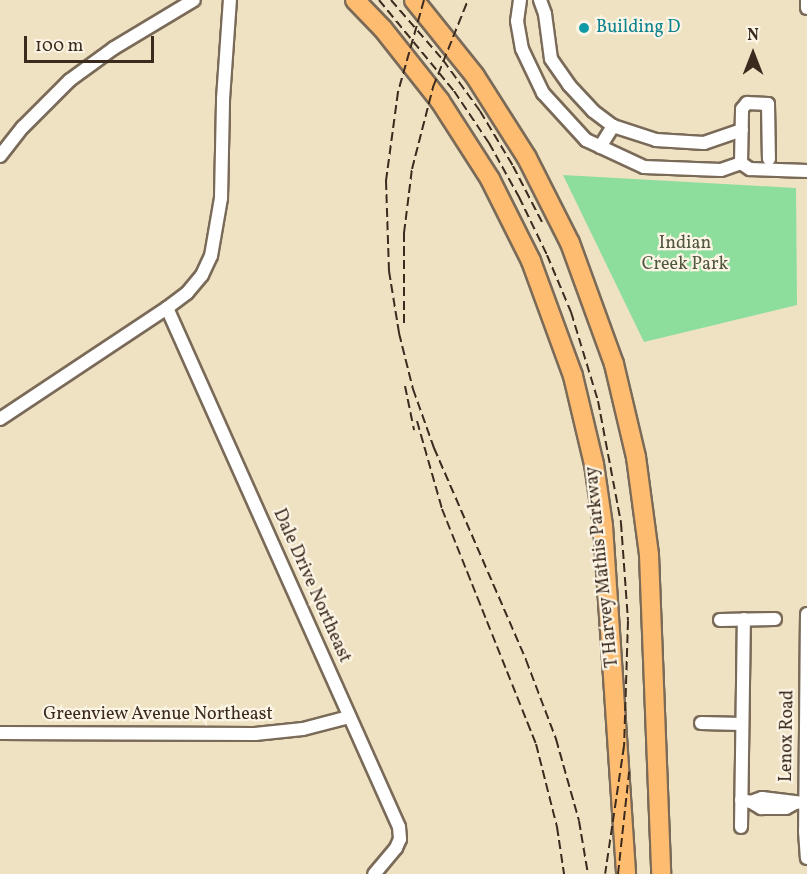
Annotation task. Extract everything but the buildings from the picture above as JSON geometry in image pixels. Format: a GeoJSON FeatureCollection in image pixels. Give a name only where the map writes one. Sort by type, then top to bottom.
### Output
{"type":"FeatureCollection","features":[{"type":"Feature","properties":{"kind":"highway","name":"T Harvey Mathis Parkway"},"geometry":{"type":"LineString","coordinates":[[355,0],[382,29],[440,101],[490,179],[531,261],[573,376],[594,464],[604,537],[626,874]]}},
{"type":"Feature","properties":{"kind":"highway"},"geometry":{"type":"LineString","coordinates":[[414,0],[492,101],[543,186],[583,274],[617,374],[636,457],[649,555],[661,874]]}},
{"type":"Feature","properties":{"kind":"street"},"geometry":{"type":"LineString","coordinates":[[0,156],[23,127],[70,80],[114,48],[194,0]]}},
{"type":"Feature","properties":{"kind":"street"},"geometry":{"type":"LineString","coordinates":[[0,419],[167,308],[187,293],[202,275],[211,256],[221,198],[223,99],[230,0]]}},
{"type":"Feature","properties":{"kind":"street"},"geometry":{"type":"LineString","coordinates":[[520,0],[517,21],[522,49],[543,93],[586,140],[644,167],[721,170],[741,162]]}},
{"type":"Feature","properties":{"kind":"street"},"geometry":{"type":"LineString","coordinates":[[540,0],[545,14],[551,59],[569,85],[592,111],[613,126],[656,140],[704,143],[742,130]]}},
{"type":"Feature","properties":{"kind":"street"},"geometry":{"type":"LineString","coordinates":[[807,0],[807,8]]}},
{"type":"Feature","properties":{"kind":"street"},"geometry":{"type":"LineString","coordinates":[[741,162],[744,105],[768,104],[769,159]]}},
{"type":"Feature","properties":{"kind":"street"},"geometry":{"type":"LineString","coordinates":[[600,147],[613,126]]}},
{"type":"Feature","properties":{"kind":"street"},"geometry":{"type":"LineString","coordinates":[[741,162],[750,169],[807,171]]}},
{"type":"Feature","properties":{"kind":"street","name":"Dale Drive Northeast"},"geometry":{"type":"LineString","coordinates":[[167,308],[401,833],[396,848],[374,874]]}},
{"type":"Feature","properties":{"kind":"street","name":"Lenox Road"},"geometry":{"type":"LineString","coordinates":[[807,614],[806,745],[800,803],[807,858]]}},
{"type":"Feature","properties":{"kind":"street"},"geometry":{"type":"LineString","coordinates":[[720,620],[775,619]]}},
{"type":"Feature","properties":{"kind":"street"},"geometry":{"type":"LineString","coordinates":[[741,827],[746,801],[742,724],[744,620]]}},
{"type":"Feature","properties":{"kind":"street","name":"Greenview Avenue Northeast"},"geometry":{"type":"LineString","coordinates":[[0,733],[255,734],[303,729],[349,717]]}},
{"type":"Feature","properties":{"kind":"street"},"geometry":{"type":"LineString","coordinates":[[701,723],[742,724]]}},
{"type":"Feature","properties":{"kind":"street"},"geometry":{"type":"LineString","coordinates":[[746,801],[773,798],[800,803]]}},
{"type":"Feature","properties":{"kind":"green space","name":"Indian Creek Park"},"geometry":{"type":"Polygon","coordinates":[[[563,175],[796,188],[797,305],[644,342],[563,175]]]}},
{"type":"Feature","properties":{"kind":"railway"},"geometry":{"type":"LineString","coordinates":[[379,0],[454,91],[489,143],[519,197],[571,312],[598,401],[621,523],[628,621],[624,746],[605,874]]}},
{"type":"Feature","properties":{"kind":"railway"},"geometry":{"type":"LineString","coordinates":[[391,0],[443,60],[480,111],[513,166],[542,222]]}},
{"type":"Feature","properties":{"kind":"railway"},"geometry":{"type":"LineString","coordinates":[[424,0],[398,92],[386,181],[389,271],[399,333],[413,389],[434,448],[526,660],[556,739],[579,821],[588,874]]}},
{"type":"Feature","properties":{"kind":"railway"},"geometry":{"type":"LineString","coordinates":[[404,323],[404,233],[412,169],[433,87],[468,0]]}},
{"type":"Feature","properties":{"kind":"railway"},"geometry":{"type":"LineString","coordinates":[[405,386],[414,430]]}},
{"type":"Feature","properties":{"kind":"railway"},"geometry":{"type":"LineString","coordinates":[[417,421],[442,509],[536,744],[557,827],[564,874]]}},
{"type":"Feature","properties":{"kind":"railway"},"geometry":{"type":"LineString","coordinates":[[618,874],[629,772]]}},
{"type":"Feature","properties":{"kind":"place","name":"Building D"},"geometry":{"type":"Point","coordinates":[584,28]}}]}
